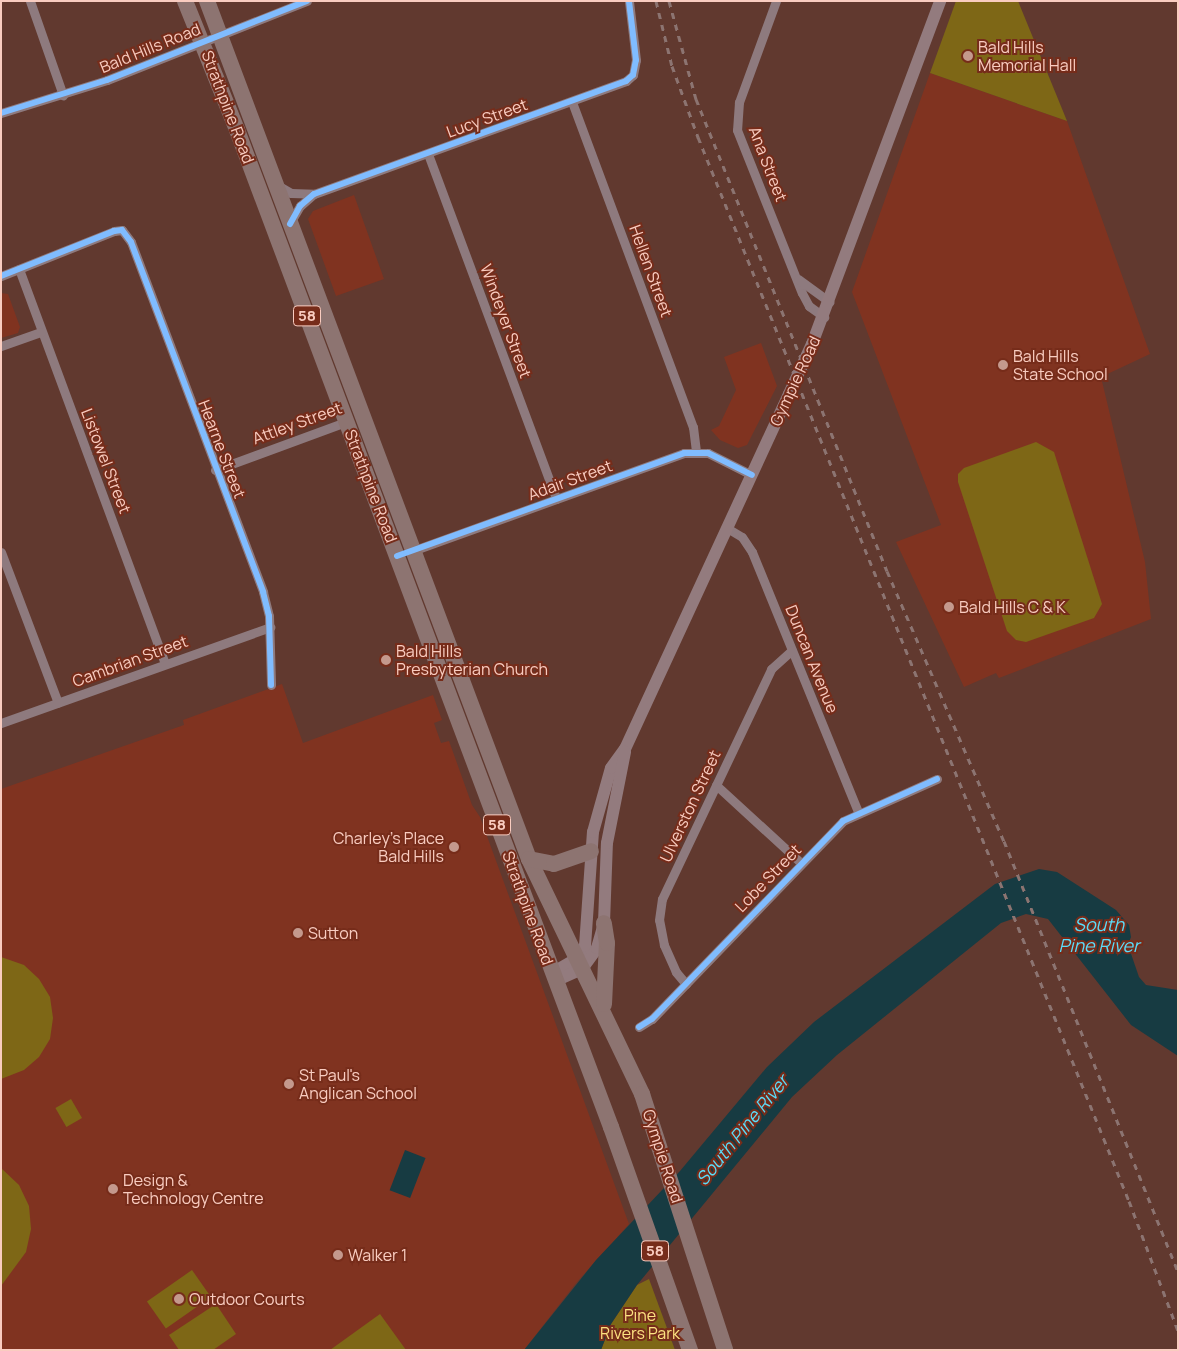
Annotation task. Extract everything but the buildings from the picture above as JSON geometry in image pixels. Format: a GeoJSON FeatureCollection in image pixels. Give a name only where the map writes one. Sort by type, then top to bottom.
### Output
{"type":"FeatureCollection","features":[{"type":"Feature","properties":{"kind":"highway","name":"Strathpine Road"},"geometry":{"type":"LineString","coordinates":[[185,1],[203,42],[346,421],[405,554],[529,859],[579,964]]}},
{"type":"Feature","properties":{"kind":"highway","name":"Strathpine Road"},"geometry":{"type":"LineString","coordinates":[[207,1],[362,415],[405,554],[554,977]]}},
{"type":"Feature","properties":{"kind":"highway"},"geometry":{"type":"LineString","coordinates":[[529,859],[554,864],[590,851]]}},
{"type":"Feature","properties":{"kind":"highway"},"geometry":{"type":"LineString","coordinates":[[604,923],[606,943],[602,979],[604,1009]]}},
{"type":"Feature","properties":{"kind":"highway","name":"Gympie Road"},"geometry":{"type":"LineString","coordinates":[[579,964],[604,1009],[648,1111],[725,1350]]}},
{"type":"Feature","properties":{"kind":"highway","name":"58"},"geometry":{"type":"LineString","coordinates":[[554,977],[634,1191],[690,1350]]}},
{"type":"Feature","properties":{"kind":"main road","name":"Gympie Road"},"geometry":{"type":"LineString","coordinates":[[579,964],[587,935],[590,851],[605,785],[611,768],[625,750],[824,317],[940,1]]}},
{"type":"Feature","properties":{"kind":"main road","name":"Gympie Road"},"geometry":{"type":"LineString","coordinates":[[554,977],[595,955],[604,923],[607,843],[625,750]]}},
{"type":"Feature","properties":{"kind":"street"},"geometry":{"type":"LineString","coordinates":[[30,1],[63,95]]}},
{"type":"Feature","properties":{"kind":"street","name":"Bald Hills Road"},"geometry":{"type":"LineString","coordinates":[[1,114],[63,95],[307,1]]}},
{"type":"Feature","properties":{"kind":"street","name":"Lucy Street"},"geometry":{"type":"LineString","coordinates":[[290,224],[300,206],[314,194],[622,83],[633,75],[636,54],[628,1]]}},
{"type":"Feature","properties":{"kind":"street","name":"Ana Street"},"geometry":{"type":"LineString","coordinates":[[776,1],[739,102],[736,121],[742,145],[809,306],[824,317]]}},
{"type":"Feature","properties":{"kind":"street","name":"Hellen Street"},"geometry":{"type":"LineString","coordinates":[[572,102],[693,427],[696,452]]}},
{"type":"Feature","properties":{"kind":"street","name":"Windeyer Street"},"geometry":{"type":"LineString","coordinates":[[428,154],[556,499]]}},
{"type":"Feature","properties":{"kind":"street","name":"Lucy Street"},"geometry":{"type":"LineString","coordinates":[[275,184],[291,193],[314,194]]}},
{"type":"Feature","properties":{"kind":"street","name":"Hearne Street"},"geometry":{"type":"LineString","coordinates":[[19,269],[122,230],[131,242],[215,470],[263,592],[270,627],[271,685]]}},
{"type":"Feature","properties":{"kind":"street"},"geometry":{"type":"LineString","coordinates":[[1,276],[19,269]]}},
{"type":"Feature","properties":{"kind":"street","name":"Listowel Street"},"geometry":{"type":"LineString","coordinates":[[19,269],[165,664]]}},
{"type":"Feature","properties":{"kind":"street"},"geometry":{"type":"LineString","coordinates":[[798,278],[830,302]]}},
{"type":"Feature","properties":{"kind":"street"},"geometry":{"type":"LineString","coordinates":[[1,346],[41,332]]}},
{"type":"Feature","properties":{"kind":"street","name":"Attley Street"},"geometry":{"type":"LineString","coordinates":[[215,470],[362,415]]}},
{"type":"Feature","properties":{"kind":"street","name":"Adair Street"},"geometry":{"type":"LineString","coordinates":[[405,554],[679,455],[696,452],[714,456],[752,475]]}},
{"type":"Feature","properties":{"kind":"street","name":"Duncan Avenue"},"geometry":{"type":"LineString","coordinates":[[727,528],[742,537],[750,547],[858,812]]}},
{"type":"Feature","properties":{"kind":"street"},"geometry":{"type":"LineString","coordinates":[[1,552],[58,703]]}},
{"type":"Feature","properties":{"kind":"street","name":"Cambrian Street"},"geometry":{"type":"LineString","coordinates":[[1,723],[270,627]]}},
{"type":"Feature","properties":{"kind":"street","name":"Ulverston Street"},"geometry":{"type":"LineString","coordinates":[[686,984],[676,972],[664,946],[660,908],[771,669],[792,650]]}},
{"type":"Feature","properties":{"kind":"street","name":"Lobe Street"},"geometry":{"type":"LineString","coordinates":[[640,1027],[652,1019],[835,828],[858,812],[937,779]]}},
{"type":"Feature","properties":{"kind":"street"},"geometry":{"type":"LineString","coordinates":[[716,785],[801,863]]}},
{"type":"Feature","properties":{"kind":"shaded area","name":"Bald Hills State School"},"geometry":{"type":"Polygon","coordinates":[[[930,73],[1067,121],[1150,354],[1101,377],[1145,562],[1151,619],[999,678],[996,673],[964,687],[896,542],[941,525],[852,292],[930,73]]]}},
{"type":"Feature","properties":{"kind":"shaded area"},"geometry":{"type":"Polygon","coordinates":[[[354,195],[384,279],[336,296],[308,219],[313,211],[354,195]]]}},
{"type":"Feature","properties":{"kind":"shaded area"},"geometry":{"type":"Polygon","coordinates":[[[1,293],[8,294],[20,327],[18,333],[1,338],[1,293]]]}},
{"type":"Feature","properties":{"kind":"shaded area"},"geometry":{"type":"Polygon","coordinates":[[[761,343],[777,386],[747,445],[738,448],[720,440],[711,430],[719,426],[736,390],[724,357],[761,343]]]}},
{"type":"Feature","properties":{"kind":"shaded area","name":"St Paul's Anglican School"},"geometry":{"type":"Polygon","coordinates":[[[282,684],[303,743],[433,695],[442,720],[434,723],[441,743],[449,741],[472,805],[480,817],[629,1224],[576,1283],[524,1350],[1,1350],[1,789],[184,725],[183,720],[282,684]]]}},
{"type":"Feature","properties":{"kind":"green space"},"geometry":{"type":"Polygon","coordinates":[[[956,1],[1018,1],[1067,121],[930,73],[956,1]]]}},
{"type":"Feature","properties":{"kind":"green space"},"geometry":{"type":"Polygon","coordinates":[[[1036,442],[1054,452],[1102,604],[1094,618],[1026,642],[1016,640],[1007,631],[958,482],[958,474],[964,468],[1036,442]]]}},
{"type":"Feature","properties":{"kind":"green space"},"geometry":{"type":"Polygon","coordinates":[[[1,957],[24,965],[39,979],[50,997],[53,1018],[50,1039],[39,1057],[24,1070],[1,1079],[1,957]]]}},
{"type":"Feature","properties":{"kind":"green space"},"geometry":{"type":"Polygon","coordinates":[[[71,1099],[82,1118],[66,1127],[55,1108],[71,1099]]]}},
{"type":"Feature","properties":{"kind":"green space"},"geometry":{"type":"Polygon","coordinates":[[[1,1168],[19,1185],[29,1206],[31,1229],[26,1252],[1,1286],[1,1168]]]}},
{"type":"Feature","properties":{"kind":"green space","name":"Outdoor Courts"},"geometry":{"type":"Polygon","coordinates":[[[192,1270],[211,1297],[166,1329],[147,1302],[192,1270]]]}},
{"type":"Feature","properties":{"kind":"green space","name":"Pine Rivers Park"},"geometry":{"type":"Polygon","coordinates":[[[649,1279],[675,1350],[601,1350],[611,1324],[637,1285],[649,1279]]]}},
{"type":"Feature","properties":{"kind":"green space","name":"Outdoor Courts"},"geometry":{"type":"Polygon","coordinates":[[[216,1304],[236,1334],[213,1350],[179,1350],[169,1335],[216,1304]]]}},
{"type":"Feature","properties":{"kind":"green space"},"geometry":{"type":"Polygon","coordinates":[[[380,1314],[406,1350],[330,1350],[380,1314]]]}},
{"type":"Feature","properties":{"kind":"water","name":"South Pine River"},"geometry":{"type":"Polygon","coordinates":[[[1039,869],[1057,872],[1116,910],[1129,925],[1131,937],[1128,945],[1139,977],[1146,985],[1178,990],[1178,1056],[1131,1025],[1048,919],[1026,914],[1001,923],[837,1055],[792,1097],[637,1285],[611,1324],[601,1350],[524,1350],[596,1260],[680,1171],[767,1067],[814,1022],[995,884],[1039,869]]]}},
{"type":"Feature","properties":{"kind":"water"},"geometry":{"type":"Polygon","coordinates":[[[405,1150],[426,1158],[410,1198],[390,1190],[405,1150]]]}},
{"type":"Feature","properties":{"kind":"railway"},"geometry":{"type":"LineString","coordinates":[[656,1],[672,66],[698,137],[1129,1201],[1178,1331]]}},
{"type":"Feature","properties":{"kind":"railway"},"geometry":{"type":"LineString","coordinates":[[669,1],[696,99],[887,571],[1004,841],[1178,1271]]}},
{"type":"Feature","properties":{"kind":"cycle path"},"geometry":{"type":"LineString","coordinates":[[1,113],[107,80],[307,1]]}},
{"type":"Feature","properties":{"kind":"cycle path"},"geometry":{"type":"LineString","coordinates":[[290,224],[300,206],[314,194],[626,81],[633,75],[636,60],[629,1]]}},
{"type":"Feature","properties":{"kind":"cycle path"},"geometry":{"type":"LineString","coordinates":[[1,276],[114,231],[122,230],[131,242],[263,592],[269,616],[271,685]]}},
{"type":"Feature","properties":{"kind":"cycle path"},"geometry":{"type":"LineString","coordinates":[[397,556],[684,453],[708,453],[752,475]]}},
{"type":"Feature","properties":{"kind":"cycle path"},"geometry":{"type":"LineString","coordinates":[[639,1027],[652,1019],[843,821],[937,779]]}},
{"type":"Feature","properties":{"kind":"place","name":"Bald Hills Memorial Hall"},"geometry":{"type":"Point","coordinates":[968,56]}},
{"type":"Feature","properties":{"kind":"place","name":"Bald Hills State School"},"geometry":{"type":"Point","coordinates":[1003,365]}},
{"type":"Feature","properties":{"kind":"place","name":"Bald Hills C & K"},"geometry":{"type":"Point","coordinates":[949,607]}},
{"type":"Feature","properties":{"kind":"place","name":"Bald Hills Presbyterian Church"},"geometry":{"type":"Point","coordinates":[386,660]}},
{"type":"Feature","properties":{"kind":"place","name":"Charley's Place Bald Hills"},"geometry":{"type":"Point","coordinates":[454,847]}},
{"type":"Feature","properties":{"kind":"place","name":"Sutton"},"geometry":{"type":"Point","coordinates":[298,933]}},
{"type":"Feature","properties":{"kind":"place","name":"St Paul's Anglican School"},"geometry":{"type":"Point","coordinates":[289,1084]}},
{"type":"Feature","properties":{"kind":"place","name":"Design & Technology Centre"},"geometry":{"type":"Point","coordinates":[113,1189]}},
{"type":"Feature","properties":{"kind":"place","name":"Walker 1"},"geometry":{"type":"Point","coordinates":[338,1255]}},
{"type":"Feature","properties":{"kind":"place","name":"Outdoor Courts"},"geometry":{"type":"Point","coordinates":[179,1299]}}]}
